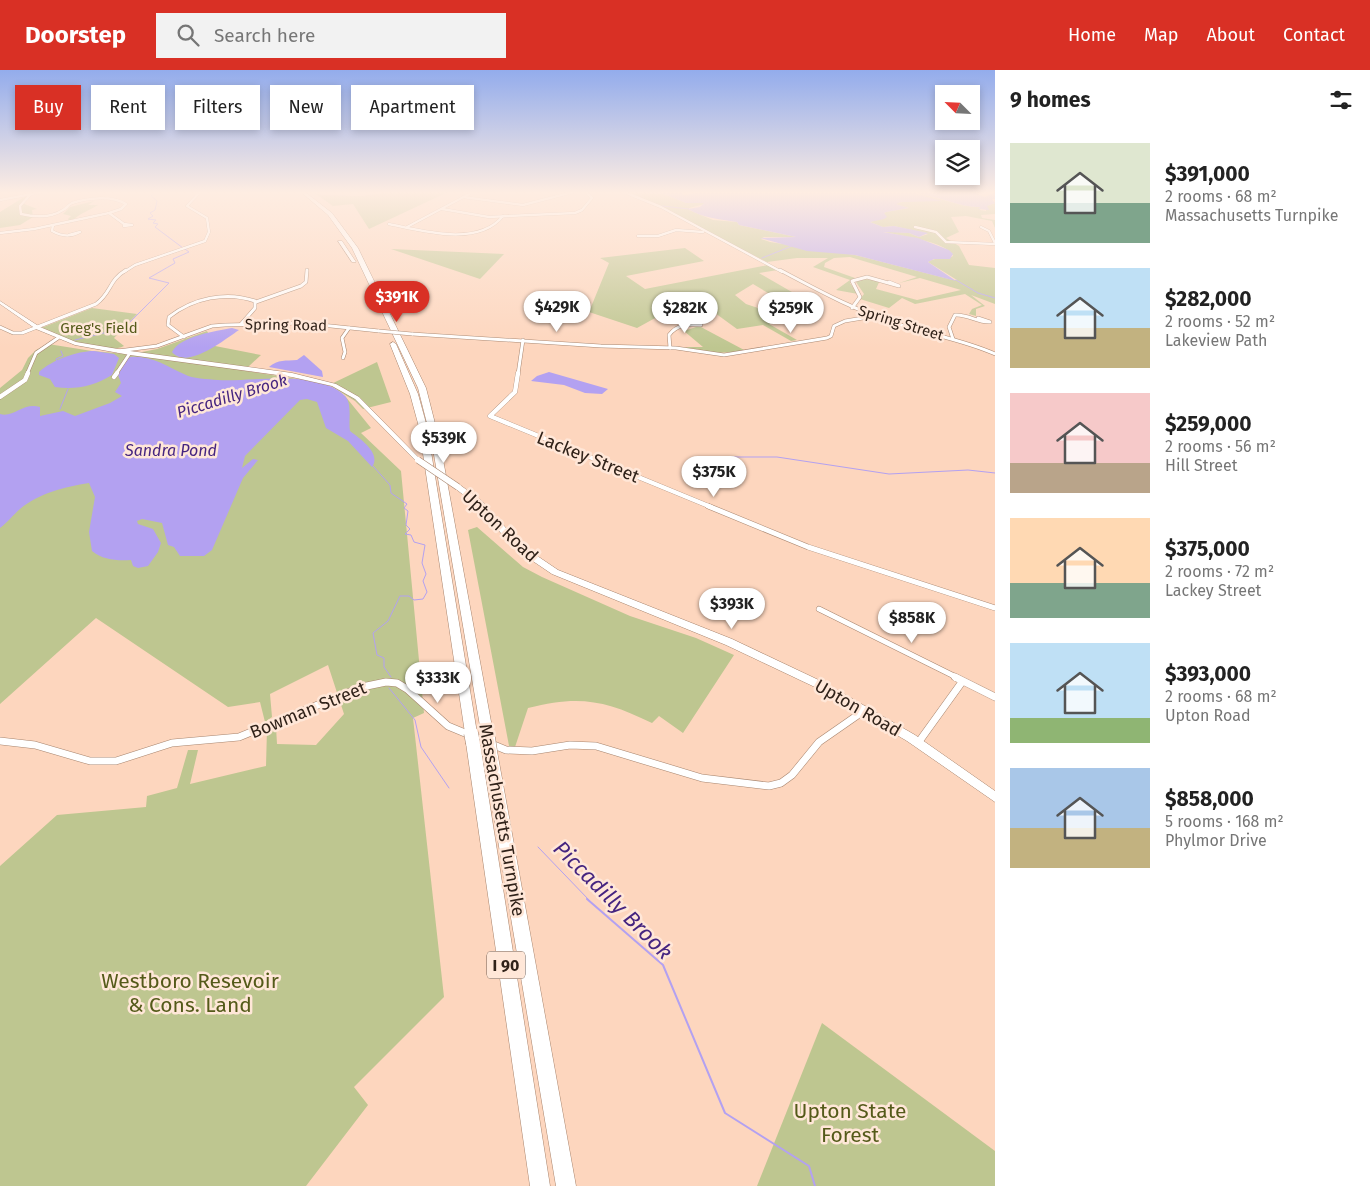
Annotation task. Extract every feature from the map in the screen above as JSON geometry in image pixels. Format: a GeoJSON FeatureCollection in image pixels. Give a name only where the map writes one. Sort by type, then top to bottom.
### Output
{"type":"FeatureCollection","features":[{"type":"Feature","properties":{"kind":"highway"},"geometry":{"type":"LineString","coordinates":[[342,244],[354,260]]}},
{"type":"Feature","properties":{"kind":"highway","name":"Massachusetts Turnpike"},"geometry":{"type":"LineString","coordinates":[[345,244],[354,260],[403,366],[419,410],[480,741],[566,1186]]}},
{"type":"Feature","properties":{"kind":"highway","name":"Massachusetts Turnpike"},"geometry":{"type":"LineString","coordinates":[[353,244],[393,325],[424,396],[440,462],[540,1186]]}},
{"type":"Feature","properties":{"kind":"main road","name":"Upton Road"},"geometry":{"type":"LineString","coordinates":[[0,302],[38,328],[58,338],[115,351],[298,376],[334,385],[357,398],[418,460],[479,503],[518,547],[555,572],[729,642],[810,680],[865,710],[918,743],[995,797]]}},
{"type":"Feature","properties":{"kind":"street"},"geometry":{"type":"LineString","coordinates":[[0,327],[16,334],[38,328],[85,310],[100,302],[109,291],[113,278],[135,265],[194,244]]}},
{"type":"Feature","properties":{"kind":"street","name":"Spring Street"},"geometry":{"type":"LineString","coordinates":[[728,244],[852,308],[906,327],[953,339],[995,354]]}},
{"type":"Feature","properties":{"kind":"street"},"geometry":{"type":"LineString","coordinates":[[184,337],[170,327],[167,322],[172,314],[180,309],[219,296],[242,297],[256,302],[301,286],[307,280],[307,270]]}},
{"type":"Feature","properties":{"kind":"street"},"geometry":{"type":"LineString","coordinates":[[852,308],[860,294],[852,281],[867,277],[889,282]]}},
{"type":"Feature","properties":{"kind":"street"},"geometry":{"type":"LineString","coordinates":[[241,324],[255,308],[256,302]]}},
{"type":"Feature","properties":{"kind":"street"},"geometry":{"type":"LineString","coordinates":[[953,339],[950,335],[950,322],[955,315],[965,314],[978,318]]}},
{"type":"Feature","properties":{"kind":"street","name":"Spring Road"},"geometry":{"type":"LineString","coordinates":[[115,351],[150,348],[212,326],[302,323],[412,334],[670,348],[730,355],[827,338],[832,336],[834,326],[840,322],[875,316]]}},
{"type":"Feature","properties":{"kind":"street"},"geometry":{"type":"LineString","coordinates":[[670,348],[669,335],[673,330],[684,325],[701,325]]}},
{"type":"Feature","properties":{"kind":"street"},"geometry":{"type":"LineString","coordinates":[[343,358],[345,352],[342,338],[349,328]]}},
{"type":"Feature","properties":{"kind":"street"},"geometry":{"type":"LineString","coordinates":[[0,397],[25,380],[36,353],[58,338]]}},
{"type":"Feature","properties":{"kind":"street","name":"Lackey Street"},"geometry":{"type":"LineString","coordinates":[[523,340],[515,392],[490,416],[808,547],[995,608]]}},
{"type":"Feature","properties":{"kind":"street"},"geometry":{"type":"LineString","coordinates":[[114,377],[130,353]]}},
{"type":"Feature","properties":{"kind":"street"},"geometry":{"type":"LineString","coordinates":[[820,608],[962,682],[995,697]]}},
{"type":"Feature","properties":{"kind":"street","name":"Bowman Street"},"geometry":{"type":"LineString","coordinates":[[0,741],[35,745],[90,760],[116,760],[172,743],[238,737],[362,687],[386,682],[397,683],[407,688],[439,719],[458,732],[506,750],[532,751],[570,745],[596,746],[702,778],[769,786],[781,783],[792,775],[819,742],[865,710]]}},
{"type":"Feature","properties":{"kind":"street"},"geometry":{"type":"LineString","coordinates":[[918,743],[962,682]]}},
{"type":"Feature","properties":{"kind":"green space"},"geometry":{"type":"Polygon","coordinates":[[[732,244],[784,244],[855,255],[957,280],[928,262],[934,259],[953,256],[942,246],[936,244],[956,244],[959,246],[969,265],[995,268],[995,304],[971,295],[985,306],[976,309],[976,316],[969,314],[972,309],[982,305],[965,294],[915,304],[902,298],[889,308],[860,299],[864,294],[856,282],[862,279],[880,280],[876,289],[917,300],[961,290],[920,278],[899,283],[917,277],[850,257],[834,258],[825,263],[824,267],[855,278],[850,283],[858,294],[836,290],[850,280],[813,267],[828,258],[797,258],[767,262],[732,244]]]}},
{"type":"Feature","properties":{"kind":"green space"},"geometry":{"type":"Polygon","coordinates":[[[685,248],[704,261],[626,276],[645,289],[768,265],[778,270],[759,273],[804,299],[768,293],[753,284],[735,295],[746,304],[779,315],[798,314],[782,316],[788,320],[769,324],[797,340],[791,341],[763,325],[737,329],[704,305],[657,317],[637,328],[589,312],[609,263],[600,258],[685,248]]]}},
{"type":"Feature","properties":{"kind":"green space"},"geometry":{"type":"Polygon","coordinates":[[[391,249],[504,254],[480,279],[391,249]]]}},
{"type":"Feature","properties":{"kind":"green space","name":"Greg's Field"},"geometry":{"type":"Polygon","coordinates":[[[92,308],[137,314],[114,338],[124,346],[106,349],[94,347],[70,340],[41,328],[92,308]]]}},
{"type":"Feature","properties":{"kind":"green space"},"geometry":{"type":"Polygon","coordinates":[[[699,326],[746,351],[717,353],[684,347],[703,347],[684,331],[699,326]]]}},
{"type":"Feature","properties":{"kind":"green space","name":"Westboro Resevoir & Cons. Land"},"geometry":{"type":"Polygon","coordinates":[[[207,331],[215,346],[261,355],[248,367],[150,356],[317,382],[302,380],[345,396],[371,428],[361,433],[401,471],[424,713],[413,718],[444,997],[354,1087],[368,1105],[306,1186],[0,1186],[0,866],[57,815],[146,807],[147,796],[177,788],[188,750],[198,750],[190,784],[266,766],[267,729],[276,727],[277,744],[316,745],[344,714],[328,665],[270,694],[272,717],[265,722],[260,702],[228,707],[96,618],[0,704],[0,388],[22,370],[28,358],[36,350],[48,344],[92,351],[139,355],[142,352],[157,349],[207,331]]]}},
{"type":"Feature","properties":{"kind":"green space"},"geometry":{"type":"Polygon","coordinates":[[[377,362],[391,402],[363,409],[355,401],[329,385],[377,362]]]}},
{"type":"Feature","properties":{"kind":"green space"},"geometry":{"type":"Polygon","coordinates":[[[477,527],[523,567],[542,577],[630,616],[696,638],[734,655],[683,733],[659,716],[652,723],[606,705],[592,702],[562,702],[528,708],[514,750],[510,751],[468,530],[477,527]]]}},
{"type":"Feature","properties":{"kind":"green space","name":"Upton State Forest"},"geometry":{"type":"Polygon","coordinates":[[[822,1023],[995,1151],[995,1186],[757,1186],[822,1023]]]}},
{"type":"Feature","properties":{"kind":"water"},"geometry":{"type":"Polygon","coordinates":[[[782,244],[934,244],[949,250],[953,254],[950,259],[934,259],[928,262],[956,281],[855,255],[807,251],[782,244]]]}},
{"type":"Feature","properties":{"kind":"water"},"geometry":{"type":"Polygon","coordinates":[[[232,328],[239,330],[196,356],[179,357],[172,352],[176,346],[190,338],[232,328]]]}},
{"type":"Feature","properties":{"kind":"water"},"geometry":{"type":"Polygon","coordinates":[[[94,351],[114,354],[119,358],[112,375],[98,382],[70,388],[55,387],[50,379],[39,375],[39,372],[44,368],[58,360],[94,351]]]}},
{"type":"Feature","properties":{"kind":"water"},"geometry":{"type":"Polygon","coordinates":[[[304,355],[322,371],[323,377],[269,367],[279,362],[297,360],[304,355]]]}},
{"type":"Feature","properties":{"kind":"water","name":"Sandra Pond"},"geometry":{"type":"Polygon","coordinates":[[[130,357],[152,359],[188,376],[200,378],[218,380],[301,379],[332,387],[347,398],[350,431],[372,451],[374,462],[372,467],[348,441],[326,428],[317,402],[307,399],[300,400],[245,456],[242,468],[253,459],[258,460],[243,478],[212,550],[204,556],[180,556],[174,547],[168,545],[162,523],[142,519],[137,521],[138,524],[153,529],[161,543],[158,552],[148,566],[138,568],[133,566],[131,560],[110,559],[96,554],[92,551],[89,532],[95,497],[89,483],[62,489],[27,503],[0,528],[0,414],[10,414],[34,406],[40,407],[40,416],[63,411],[75,416],[110,403],[122,396],[115,392],[121,383],[118,375],[126,360],[130,357]]]}},
{"type":"Feature","properties":{"kind":"water"},"geometry":{"type":"Polygon","coordinates":[[[549,372],[608,389],[602,394],[585,393],[564,385],[531,381],[537,376],[549,372]]]}},
{"type":"Feature","properties":{"kind":"waterway","name":"Piccadilly Brook"},"geometry":{"type":"LineString","coordinates":[[178,244],[183,248]]}},
{"type":"Feature","properties":{"kind":"waterway"},"geometry":{"type":"LineString","coordinates":[[762,258],[792,246]]}},
{"type":"Feature","properties":{"kind":"waterway","name":"Piccadilly Brook"},"geometry":{"type":"LineString","coordinates":[[75,340],[124,328],[169,283],[149,278],[175,263],[173,259],[189,252],[185,249]]}},
{"type":"Feature","properties":{"kind":"waterway"},"geometry":{"type":"LineString","coordinates":[[956,280],[978,293],[995,298]]}},
{"type":"Feature","properties":{"kind":"waterway","name":"Piccadilly Brook"},"geometry":{"type":"LineString","coordinates":[[57,362],[56,359],[63,356],[61,351]]}},
{"type":"Feature","properties":{"kind":"waterway","name":"Piccadilly Brook"},"geometry":{"type":"LineString","coordinates":[[60,409],[68,389]]}},
{"type":"Feature","properties":{"kind":"waterway"},"geometry":{"type":"LineString","coordinates":[[720,457],[777,457],[889,474],[968,470],[995,473]]}},
{"type":"Feature","properties":{"kind":"waterway","name":"Piccadilly Brook"},"geometry":{"type":"LineString","coordinates":[[373,466],[390,485],[391,493],[407,504],[404,508],[408,511],[406,525],[410,529],[405,534],[411,535],[414,542],[425,545],[422,563],[426,574],[423,581],[427,592],[423,599],[414,600],[409,596],[400,596],[388,621],[373,633],[377,655],[384,658],[384,667],[391,677]]}},
{"type":"Feature","properties":{"kind":"waterway","name":"Piccadilly Brook"},"geometry":{"type":"LineString","coordinates":[[389,688],[415,720],[421,747],[449,788]]}},
{"type":"Feature","properties":{"kind":"waterway","name":"Piccadilly Brook"},"geometry":{"type":"LineString","coordinates":[[538,847],[589,900]]}},
{"type":"Feature","properties":{"kind":"waterway","name":"Piccadilly Brook"},"geometry":{"type":"LineString","coordinates":[[587,899],[663,965],[725,1113],[809,1166],[815,1186]]}}]}
